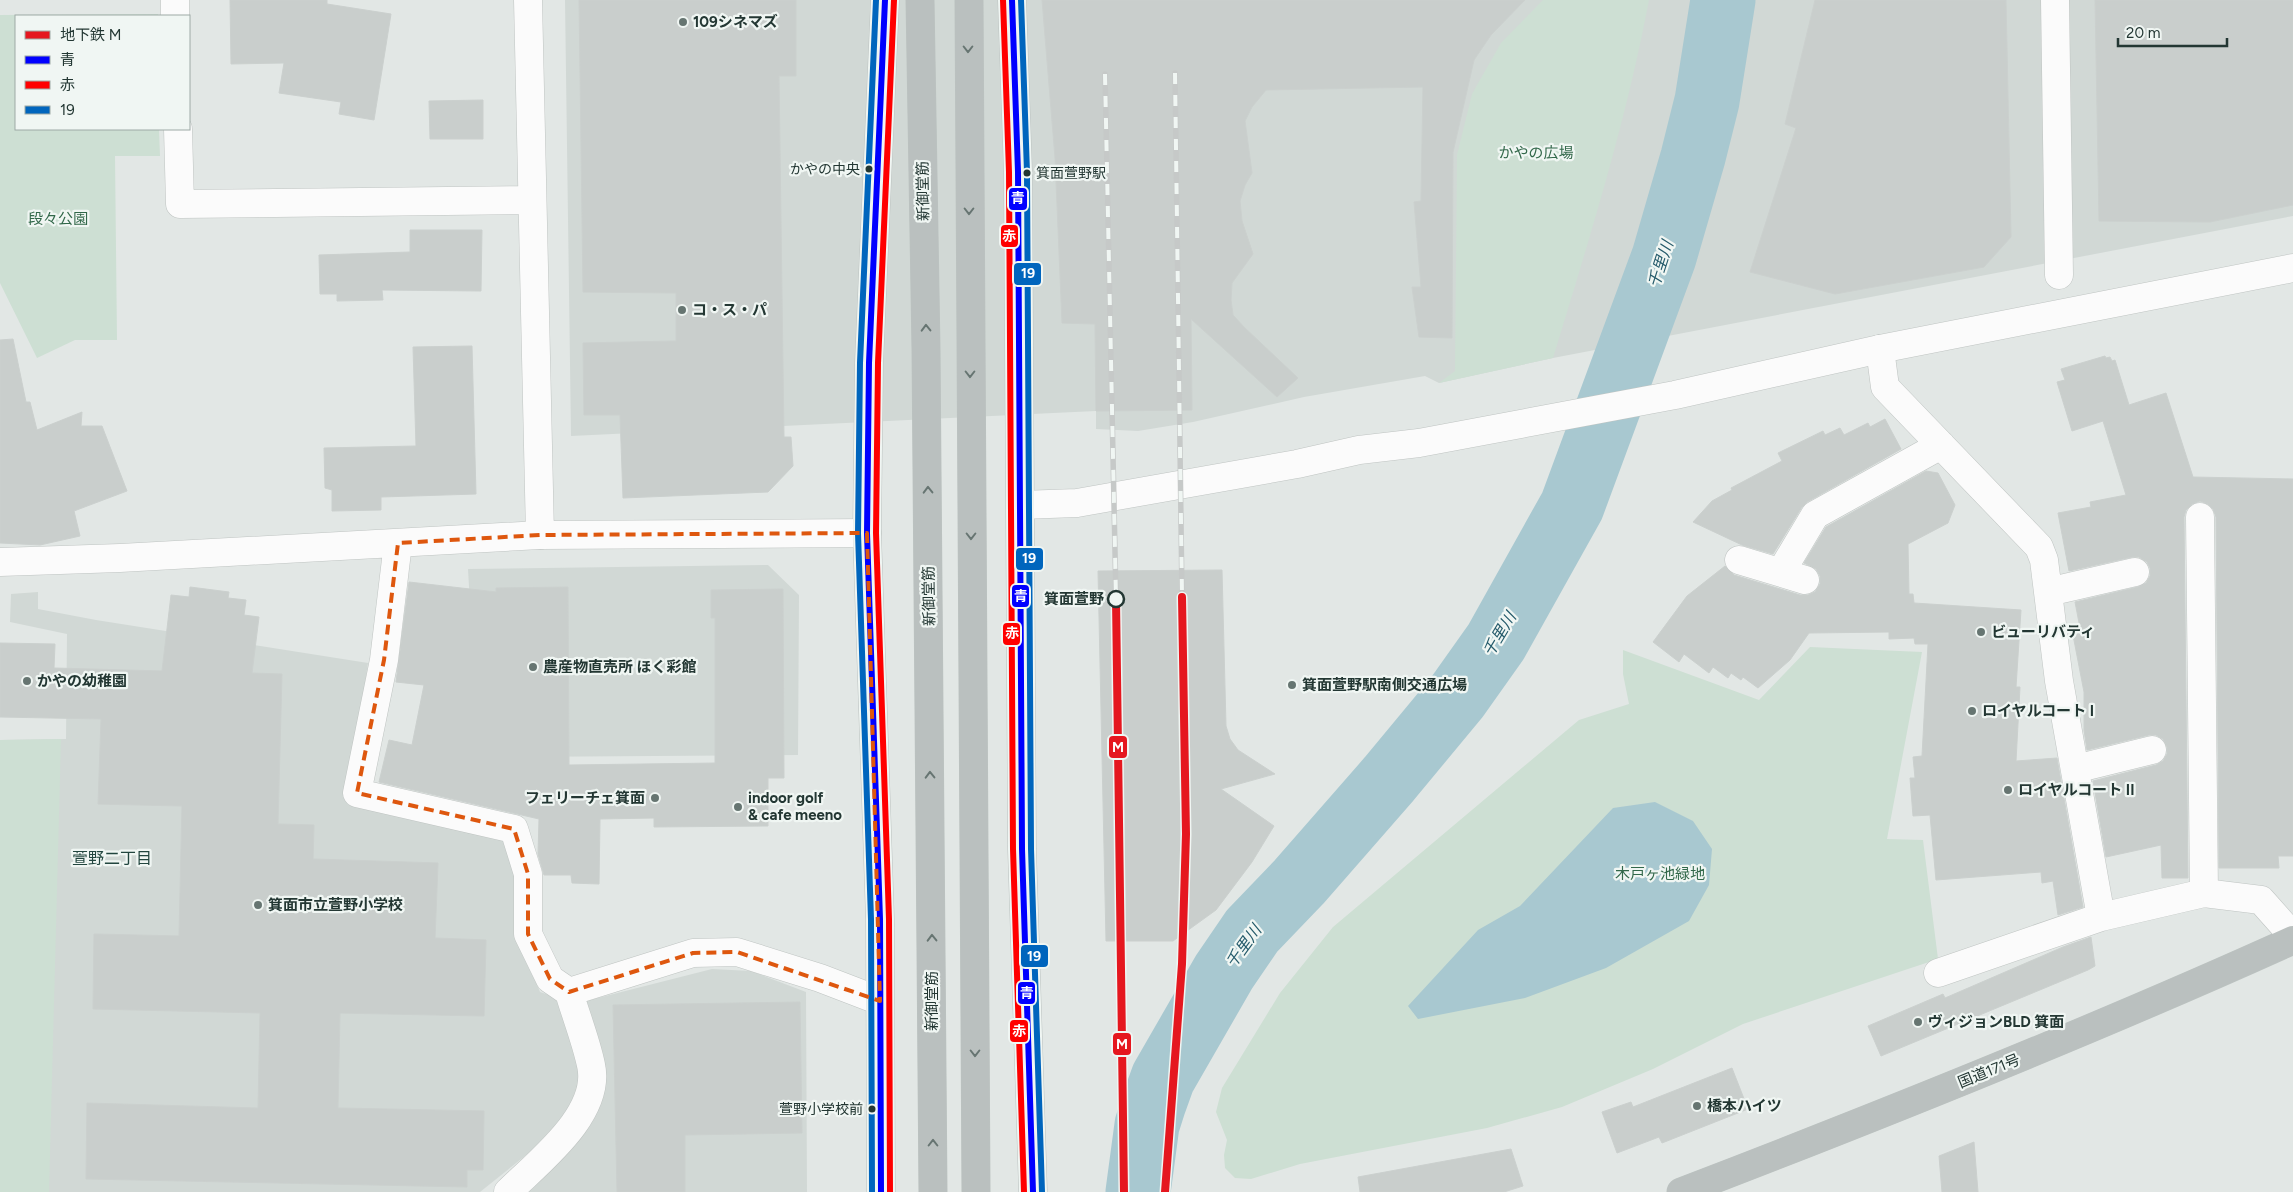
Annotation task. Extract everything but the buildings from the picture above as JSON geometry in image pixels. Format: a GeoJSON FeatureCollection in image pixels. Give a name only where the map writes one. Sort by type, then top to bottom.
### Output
{"type":"FeatureCollection","features":[{"type":"Feature","properties":{"kind":"highway"},"geometry":{"type":"LineString","coordinates":[[881,1192],[880,919],[870,669],[867,533],[869,363],[885,0]]}},
{"type":"Feature","properties":{"kind":"highway","name":"新御堂筋"},"geometry":{"type":"LineString","coordinates":[[920,0],[926,339],[933,1192]]}},
{"type":"Feature","properties":{"kind":"highway"},"geometry":{"type":"LineString","coordinates":[[969,0],[976,1192]]}},
{"type":"Feature","properties":{"kind":"highway"},"geometry":{"type":"LineString","coordinates":[[1012,0],[1018,172],[1022,849],[1033,1192]]}},
{"type":"Feature","properties":{"kind":"highway","name":"国道171号"},"geometry":{"type":"LineString","coordinates":[[1681,1192],[2079,1034],[2293,940]]}},
{"type":"Feature","properties":{"kind":"street"},"geometry":{"type":"LineString","coordinates":[[175,0],[175,15]]}},
{"type":"Feature","properties":{"kind":"street"},"geometry":{"type":"LineString","coordinates":[[528,0],[540,535]]}},
{"type":"Feature","properties":{"kind":"street"},"geometry":{"type":"LineString","coordinates":[[2056,0],[2059,275]]}},
{"type":"Feature","properties":{"kind":"street"},"geometry":{"type":"LineString","coordinates":[[178,130],[180,204],[531,200]]}},
{"type":"Feature","properties":{"kind":"street"},"geometry":{"type":"LineString","coordinates":[[1021,505],[1077,502],[1305,462],[1359,450],[1419,443],[1674,395],[1880,349],[2293,268]]}},
{"type":"Feature","properties":{"kind":"street"},"geometry":{"type":"LineString","coordinates":[[1880,349],[1885,388],[2039,546],[2044,560],[2059,682],[2102,917]]}},
{"type":"Feature","properties":{"kind":"street"},"geometry":{"type":"LineString","coordinates":[[1739,560],[1793,576],[1815,515],[1941,445]]}},
{"type":"Feature","properties":{"kind":"street"},"geometry":{"type":"LineString","coordinates":[[2200,517],[2204,894]]}},
{"type":"Feature","properties":{"kind":"street"},"geometry":{"type":"LineString","coordinates":[[0,562],[120,558],[540,535],[867,533]]}},
{"type":"Feature","properties":{"kind":"street"},"geometry":{"type":"LineString","coordinates":[[398,543],[384,660],[357,793],[514,829],[528,874],[528,934],[550,979],[569,992],[592,1066],[590,1094],[579,1119],[508,1192]]}},
{"type":"Feature","properties":{"kind":"street"},"geometry":{"type":"LineString","coordinates":[[2048,592],[2135,572]]}},
{"type":"Feature","properties":{"kind":"street"},"geometry":{"type":"LineString","coordinates":[[2075,769],[2152,750]]}},
{"type":"Feature","properties":{"kind":"street"},"geometry":{"type":"LineString","coordinates":[[1938,973],[2102,917],[2204,894],[2262,900],[2293,936]]}},
{"type":"Feature","properties":{"kind":"street"},"geometry":{"type":"LineString","coordinates":[[569,992],[693,953],[737,952],[820,978],[880,1001]]}},
{"type":"Feature","properties":{"kind":"highlighted area"},"geometry":{"type":"Polygon","coordinates":[[[867,533],[880,1001],[737,952],[693,953],[569,992],[550,979],[528,934],[528,874],[514,829],[357,793],[384,660],[398,543],[540,535],[867,533]]]}},
{"type":"Feature","properties":{"kind":"shaded area"},"geometry":{"type":"Polygon","coordinates":[[[565,0],[2293,0],[2293,216],[1553,358],[1439,383],[1425,376],[1304,397],[1193,422],[1138,431],[1096,429],[1096,411],[571,436],[565,0]]]}},
{"type":"Feature","properties":{"kind":"shaded area"},"geometry":{"type":"Polygon","coordinates":[[[768,565],[799,595],[798,755],[490,757],[476,709],[468,569],[768,565]]]}},
{"type":"Feature","properties":{"kind":"shaded area","name":"箕面市立萱野小学校"},"geometry":{"type":"Polygon","coordinates":[[[38,592],[38,609],[368,663],[347,803],[506,840],[515,875],[518,935],[540,992],[558,998],[581,1077],[569,1117],[550,1136],[480,1192],[0,1192],[0,740],[66,739],[67,634],[10,622],[11,594],[38,592]]]}},
{"type":"Feature","properties":{"kind":"shaded area"},"geometry":{"type":"Polygon","coordinates":[[[712,969],[751,971],[806,992],[807,1192],[525,1192],[584,1133],[593,1121],[599,1106],[582,1002],[712,969]]]}},
{"type":"Feature","properties":{"kind":"green space","name":"かやの広場"},"geometry":{"type":"Polygon","coordinates":[[[1543,0],[1649,0],[1618,136],[1553,358],[1439,383],[1455,371],[1457,155],[1472,94],[1501,43],[1543,0]]]}},
{"type":"Feature","properties":{"kind":"green space","name":"段々公園"},"geometry":{"type":"Polygon","coordinates":[[[158,14],[15,15],[15,130],[159,130],[160,156],[115,156],[117,340],[75,340],[37,358],[0,283],[0,15],[158,14]]]}},
{"type":"Feature","properties":{"kind":"green space","name":"木戸ヶ池緑地"},"geometry":{"type":"Polygon","coordinates":[[[1810,647],[1922,652],[1887,839],[1923,840],[1938,959],[1743,1024],[1653,1069],[1562,1107],[1487,1128],[1300,1164],[1251,1179],[1235,1178],[1225,1168],[1224,1155],[1227,1140],[1216,1112],[1222,1088],[1280,993],[1333,927],[1579,720],[1629,704],[1623,674],[1623,650],[1759,700],[1810,647]]]}},
{"type":"Feature","properties":{"kind":"green space"},"geometry":{"type":"Polygon","coordinates":[[[61,739],[49,1192],[0,1192],[0,740],[61,739]]]}},
{"type":"Feature","properties":{"kind":"water"},"geometry":{"type":"Polygon","coordinates":[[[1655,802],[1693,821],[1712,849],[1709,885],[1689,921],[1606,968],[1525,998],[1418,1019],[1408,1006],[1478,930],[1520,906],[1613,808],[1655,802]]]}},
{"type":"Feature","properties":{"kind":"waterway","name":"千里川"},"geometry":{"type":"LineString","coordinates":[[1138,1192],[1147,1125],[1163,1078],[1224,972],[1252,931],[1299,882],[1389,779],[1457,697],[1496,642],[1572,506],[1664,257],[1707,101],[1723,0]]}},
{"type":"Feature","properties":{"kind":"railway"},"geometry":{"type":"LineString","coordinates":[[1175,73],[1182,597]]}},
{"type":"Feature","properties":{"kind":"railway"},"geometry":{"type":"LineString","coordinates":[[1105,74],[1116,599]]}},
{"type":"Feature","properties":{"kind":"metro line","name":"M"},"geometry":{"type":"LineString","coordinates":[[1165,1192],[1182,964],[1186,834],[1182,597]]}},
{"type":"Feature","properties":{"kind":"metro line","name":"M"},"geometry":{"type":"LineString","coordinates":[[1116,599],[1124,1192]]}},
{"type":"Feature","properties":{"kind":"transit line","name":"19"},"geometry":{"type":"LineString","coordinates":[[872,1192],[871,919],[858,533],[860,363],[876,0]]}},
{"type":"Feature","properties":{"kind":"transit line","name":"青"},"geometry":{"type":"LineString","coordinates":[[881,1192],[880,919],[867,533],[869,363],[885,0]]}},
{"type":"Feature","properties":{"kind":"transit line","name":"赤"},"geometry":{"type":"LineString","coordinates":[[890,1192],[889,919],[876,533],[878,363],[894,0]]}},
{"type":"Feature","properties":{"kind":"transit line","name":"赤"},"geometry":{"type":"LineString","coordinates":[[1003,0],[1009,172],[1013,849],[1024,1192]]}},
{"type":"Feature","properties":{"kind":"transit line","name":"青"},"geometry":{"type":"LineString","coordinates":[[1012,0],[1018,172],[1022,849],[1033,1192]]}},
{"type":"Feature","properties":{"kind":"transit line","name":"19"},"geometry":{"type":"LineString","coordinates":[[1021,0],[1027,172],[1031,849],[1042,1192]]}},
{"type":"Feature","properties":{"kind":"place","name":"109シネマズ"},"geometry":{"type":"Point","coordinates":[683,22]}},
{"type":"Feature","properties":{"kind":"place","name":"かやの中央"},"geometry":{"type":"Point","coordinates":[869,169]}},
{"type":"Feature","properties":{"kind":"place","name":"箕面萱野駅"},"geometry":{"type":"Point","coordinates":[1027,173]}},
{"type":"Feature","properties":{"kind":"place","name":"コ・ス・パ"},"geometry":{"type":"Point","coordinates":[682,310]}},
{"type":"Feature","properties":{"kind":"place","name":"箕面萱野"},"geometry":{"type":"Point","coordinates":[1116,599]}},
{"type":"Feature","properties":{"kind":"place","name":"ビューリバティ"},"geometry":{"type":"Point","coordinates":[1981,632]}},
{"type":"Feature","properties":{"kind":"place","name":"農産物直売所 ほく彩館"},"geometry":{"type":"Point","coordinates":[533,667]}},
{"type":"Feature","properties":{"kind":"place","name":"かやの幼稚園"},"geometry":{"type":"Point","coordinates":[27,681]}},
{"type":"Feature","properties":{"kind":"place","name":"箕面萱野駅南側交通広場"},"geometry":{"type":"Point","coordinates":[1292,685]}},
{"type":"Feature","properties":{"kind":"place","name":"ロイヤルコート I"},"geometry":{"type":"Point","coordinates":[1972,711]}},
{"type":"Feature","properties":{"kind":"place","name":"ロイヤルコート II"},"geometry":{"type":"Point","coordinates":[2008,790]}},
{"type":"Feature","properties":{"kind":"place","name":"フェリーチェ箕面"},"geometry":{"type":"Point","coordinates":[655,798]}},
{"type":"Feature","properties":{"kind":"place","name":"indoor golf & cafe meeno"},"geometry":{"type":"Point","coordinates":[738,807]}},
{"type":"Feature","properties":{"kind":"place","name":"箕面市立萱野小学校"},"geometry":{"type":"Point","coordinates":[258,905]}},
{"type":"Feature","properties":{"kind":"place","name":"ヴィジョンBLD 箕面"},"geometry":{"type":"Point","coordinates":[1918,1022]}},
{"type":"Feature","properties":{"kind":"place","name":"橋本ハイツ"},"geometry":{"type":"Point","coordinates":[1697,1106]}},
{"type":"Feature","properties":{"kind":"place","name":"萱野小学校前"},"geometry":{"type":"Point","coordinates":[872,1109]}},
{"type":"Feature","properties":{"kind":"district","name":"萱野二丁目"},"geometry":{"type":"Point","coordinates":[112,858]}}]}
